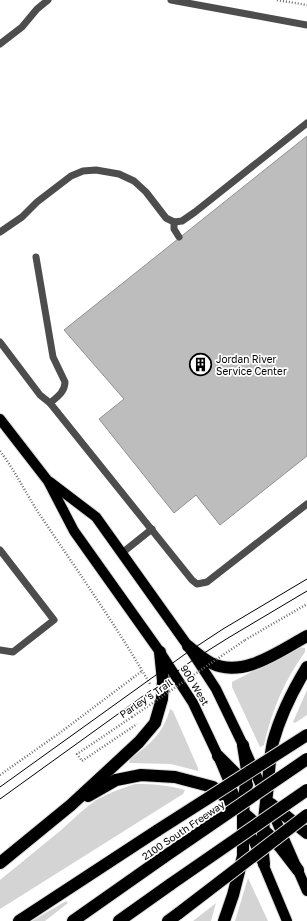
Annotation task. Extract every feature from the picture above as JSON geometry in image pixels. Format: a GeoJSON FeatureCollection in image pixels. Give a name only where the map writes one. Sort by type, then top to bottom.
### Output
{"type":"FeatureCollection","features":[{"type":"Feature","properties":{"kind":"highway"},"geometry":{"type":"LineString","coordinates":[[188,646],[211,663],[232,668],[258,662],[307,636]]}},
{"type":"Feature","properties":{"kind":"highway"},"geometry":{"type":"LineString","coordinates":[[0,863],[71,805],[139,742],[155,724],[162,699],[163,680],[160,652]]}},
{"type":"Feature","properties":{"kind":"highway"},"geometry":{"type":"LineString","coordinates":[[264,864],[262,849],[263,830],[273,743],[289,700],[307,667]]}},
{"type":"Feature","properties":{"kind":"highway"},"geometry":{"type":"LineString","coordinates":[[19,921],[307,734]]}},
{"type":"Feature","properties":{"kind":"highway"},"geometry":{"type":"LineString","coordinates":[[224,921],[233,895],[243,856],[243,813],[247,770],[243,745]]}},
{"type":"Feature","properties":{"kind":"highway"},"geometry":{"type":"LineString","coordinates":[[218,756],[246,784],[307,833]]}},
{"type":"Feature","properties":{"kind":"highway","name":"2100 South Freeway"},"geometry":{"type":"LineString","coordinates":[[73,921],[307,759]]}},
{"type":"Feature","properties":{"kind":"highway"},"geometry":{"type":"LineString","coordinates":[[71,805],[116,780],[141,775],[175,777],[212,787],[263,830],[281,848],[298,870]]}},
{"type":"Feature","properties":{"kind":"highway"},"geometry":{"type":"LineString","coordinates":[[119,921],[307,790]]}},
{"type":"Feature","properties":{"kind":"highway"},"geometry":{"type":"LineString","coordinates":[[168,921],[307,815]]}},
{"type":"Feature","properties":{"kind":"main road","name":"900 West"},"geometry":{"type":"LineString","coordinates":[[0,419],[48,481],[74,531],[160,652],[193,703],[243,813],[287,921]]}},
{"type":"Feature","properties":{"kind":"main road","name":"900 West"},"geometry":{"type":"LineString","coordinates":[[48,481],[96,517],[188,646],[216,690],[243,745],[307,891]]}},
{"type":"Feature","properties":{"kind":"street"},"geometry":{"type":"LineString","coordinates":[[0,44],[22,27],[37,9],[48,0]]}},
{"type":"Feature","properties":{"kind":"street"},"geometry":{"type":"LineString","coordinates":[[171,0],[307,25]]}},
{"type":"Feature","properties":{"kind":"street"},"geometry":{"type":"LineString","coordinates":[[0,232],[19,220],[32,207],[71,176],[83,171],[96,170],[119,174],[134,181],[146,192],[166,218],[174,222],[182,221],[307,123]]}},
{"type":"Feature","properties":{"kind":"street"},"geometry":{"type":"LineString","coordinates":[[174,222],[174,229],[178,237]]}},
{"type":"Feature","properties":{"kind":"street"},"geometry":{"type":"LineString","coordinates":[[36,257],[54,357],[65,382],[62,392],[50,403]]}},
{"type":"Feature","properties":{"kind":"street"},"geometry":{"type":"LineString","coordinates":[[0,342],[40,395],[50,403],[192,580],[197,584],[207,582],[307,504]]}},
{"type":"Feature","properties":{"kind":"street"},"geometry":{"type":"LineString","coordinates":[[122,553],[152,529]]}},
{"type":"Feature","properties":{"kind":"street"},"geometry":{"type":"LineString","coordinates":[[0,550],[54,620],[13,652],[0,650]]}},
{"type":"Feature","properties":{"kind":"path"},"geometry":{"type":"LineString","coordinates":[[278,0],[307,6]]}},
{"type":"Feature","properties":{"kind":"path"},"geometry":{"type":"LineString","coordinates":[[0,451],[10,464],[41,517],[66,552],[152,686]]}},
{"type":"Feature","properties":{"kind":"path","name":"Parley's Trail"},"geometry":{"type":"LineString","coordinates":[[142,720],[82,761],[77,754],[245,640],[307,604]]}},
{"type":"Feature","properties":{"kind":"path"},"geometry":{"type":"LineString","coordinates":[[0,775],[61,732],[142,671]]}},
{"type":"Feature","properties":{"kind":"shaded area"},"geometry":{"type":"Polygon","coordinates":[[[299,647],[305,648],[305,652],[285,685],[275,708],[264,745],[260,747],[232,687],[232,682],[299,647]]]}},
{"type":"Feature","properties":{"kind":"shaded area"},"geometry":{"type":"Polygon","coordinates":[[[307,690],[307,715],[295,723],[293,722],[307,690]]]}},
{"type":"Feature","properties":{"kind":"shaded area"},"geometry":{"type":"Polygon","coordinates":[[[170,709],[173,711],[198,771],[171,764],[129,763],[130,759],[150,743],[160,732],[170,709]]]}},
{"type":"Feature","properties":{"kind":"shaded area"},"geometry":{"type":"Polygon","coordinates":[[[135,784],[160,785],[185,790],[183,794],[0,909],[0,880],[96,800],[135,784]]]}},
{"type":"Feature","properties":{"kind":"shaded area"},"geometry":{"type":"Polygon","coordinates":[[[248,878],[268,921],[235,921],[248,878]]]}},
{"type":"Feature","properties":{"kind":"shaded area"},"geometry":{"type":"Polygon","coordinates":[[[66,901],[68,903],[45,921],[32,921],[66,901]]]}},
{"type":"Feature","properties":{"kind":"shaded area"},"geometry":{"type":"Polygon","coordinates":[[[216,903],[211,921],[193,921],[216,903]]]}},
{"type":"Feature","properties":{"kind":"building","name":"Jordan River Service Center"},"geometry":{"type":"Polygon","coordinates":[[[307,136],[307,456],[220,525],[196,495],[174,513],[99,419],[124,399],[64,330],[307,136]]]}},
{"type":"Feature","properties":{"kind":"tram line"},"geometry":{"type":"LineString","coordinates":[[0,787],[188,652],[223,629],[307,579]]}},
{"type":"Feature","properties":{"kind":"tram line"},"geometry":{"type":"LineString","coordinates":[[0,799],[193,660],[307,591]]}},
{"type":"Feature","properties":{"kind":"place","name":"Jordan River Service Center"},"geometry":{"type":"Point","coordinates":[200,365]}}]}
